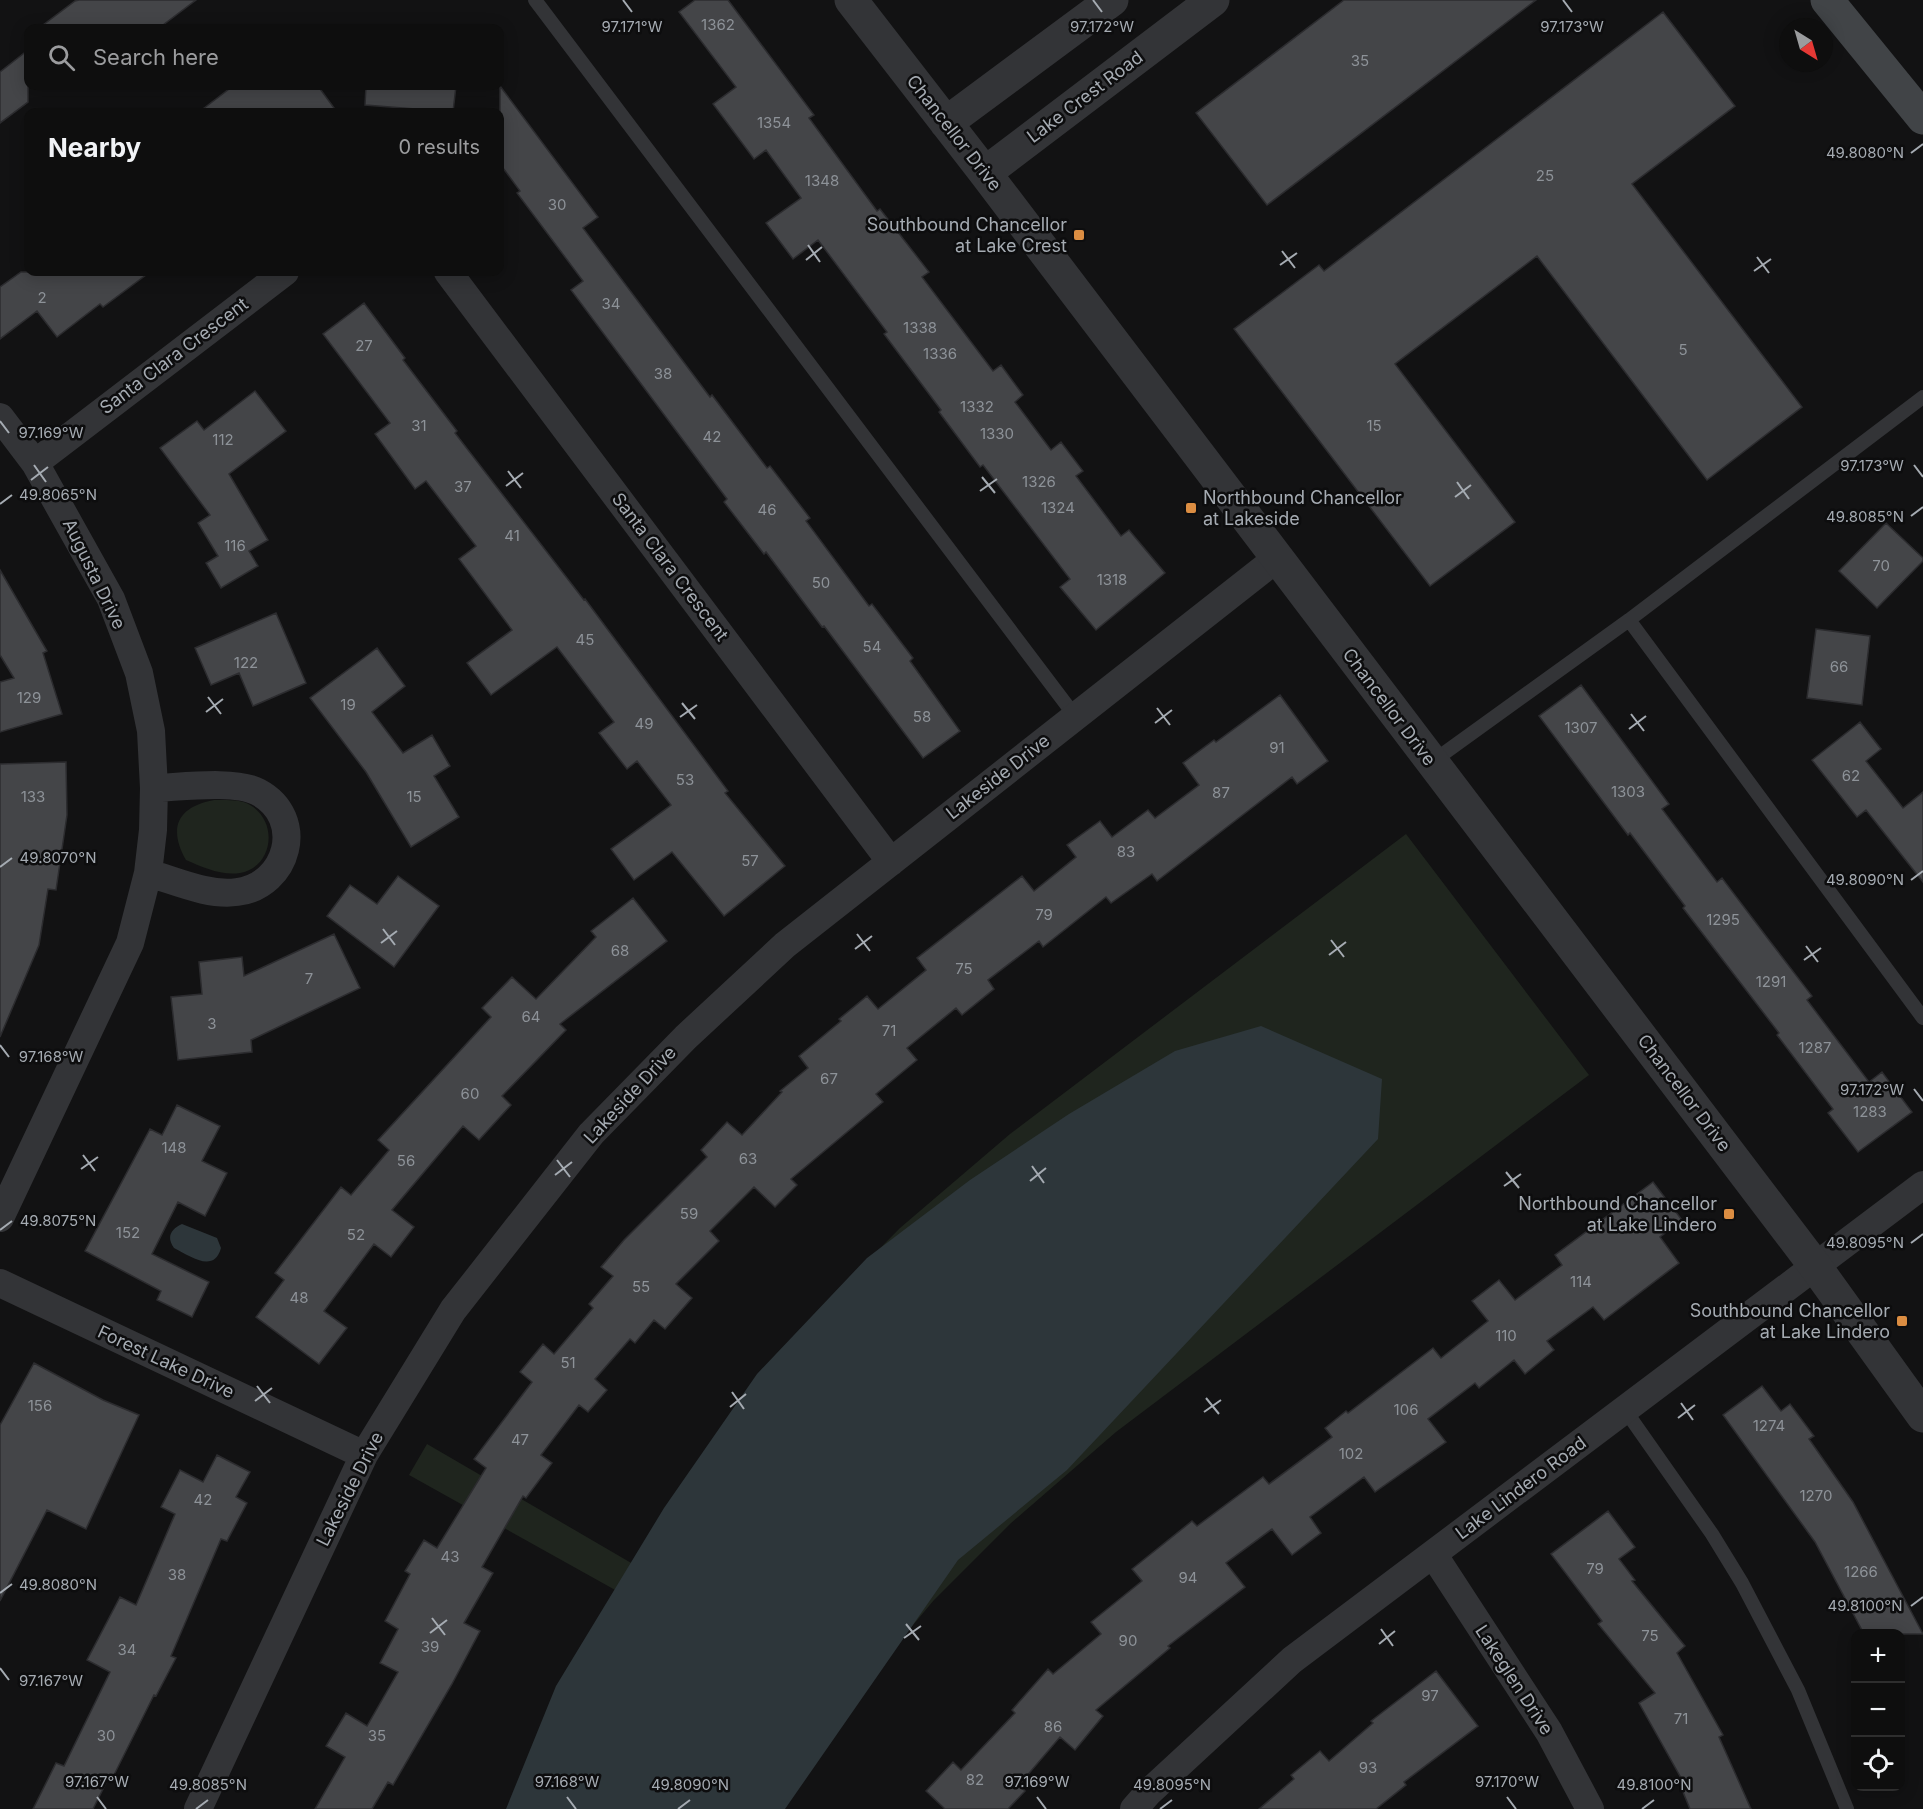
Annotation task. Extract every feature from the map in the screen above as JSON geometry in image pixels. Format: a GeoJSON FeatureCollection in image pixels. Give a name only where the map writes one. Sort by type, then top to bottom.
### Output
{"type":"FeatureCollection","features":[{"type":"Feature","properties":{"kind":"main road"},"geometry":{"type":"LineString","coordinates":[[1827,0],[1923,118]]}},
{"type":"Feature","properties":{"kind":"street","name":"Chancellor Drive"},"geometry":{"type":"LineString","coordinates":[[851,0],[985,173],[1815,1266],[1923,1416]]}},
{"type":"Feature","properties":{"kind":"street"},"geometry":{"type":"LineString","coordinates":[[946,123],[1112,0]]}},
{"type":"Feature","properties":{"kind":"street","name":"Lake Crest Road"},"geometry":{"type":"LineString","coordinates":[[985,173],[1213,0]]}},
{"type":"Feature","properties":{"kind":"street","name":"Santa Clara Crescent"},"geometry":{"type":"LineString","coordinates":[[35,463],[280,276]]}},
{"type":"Feature","properties":{"kind":"street","name":"Santa Clara Crescent"},"geometry":{"type":"LineString","coordinates":[[451,276],[891,862]]}},
{"type":"Feature","properties":{"kind":"street","name":"Augusta Drive"},"geometry":{"type":"LineString","coordinates":[[0,417],[35,463],[111,599],[140,673],[151,731],[154,788],[153,830],[148,873],[130,943],[0,1218]]}},
{"type":"Feature","properties":{"kind":"street","name":"Lakeside Drive"},"geometry":{"type":"LineString","coordinates":[[198,1809],[364,1455],[453,1310],[591,1134],[686,1036],[785,945],[1276,559]]}},
{"type":"Feature","properties":{"kind":"street"},"geometry":{"type":"LineString","coordinates":[[148,873],[210,891],[236,892],[255,888],[272,874],[285,853],[287,831],[279,808],[258,792],[237,785],[154,788]]}},
{"type":"Feature","properties":{"kind":"street","name":"Lake Lindero Road"},"geometry":{"type":"LineString","coordinates":[[1134,1809],[1148,1793],[1292,1660],[1923,1185]]}},
{"type":"Feature","properties":{"kind":"street","name":"Forest Lake Drive"},"geometry":{"type":"LineString","coordinates":[[0,1283],[364,1455]]}},
{"type":"Feature","properties":{"kind":"street","name":"Lakeglen Drive"},"geometry":{"type":"LineString","coordinates":[[1432,1554],[1549,1732],[1590,1809]]}},
{"type":"Feature","properties":{"kind":"lane"},"geometry":{"type":"LineString","coordinates":[[535,0],[1075,716]]}},
{"type":"Feature","properties":{"kind":"lane"},"geometry":{"type":"LineString","coordinates":[[1432,762],[1629,620],[1923,397]]}},
{"type":"Feature","properties":{"kind":"lane"},"geometry":{"type":"LineString","coordinates":[[1629,620],[1923,1018]]}},
{"type":"Feature","properties":{"kind":"lane"},"geometry":{"type":"LineString","coordinates":[[1625,1410],[1712,1534],[1742,1583],[1798,1690],[1848,1809]]}},
{"type":"Feature","properties":{"kind":"shaded area"},"geometry":{"type":"Polygon","coordinates":[[[214,800],[246,803],[259,813],[265,822],[268,843],[260,862],[251,869],[233,874],[212,870],[186,860],[178,838],[179,821],[191,808],[214,800]]]}},
{"type":"Feature","properties":{"kind":"shaded area"},"geometry":{"type":"Polygon","coordinates":[[[1406,834],[1589,1075],[1116,1432],[1011,1523],[934,1600],[867,1680],[617,1591],[409,1475],[427,1444],[633,1564],[825,1304],[900,1228],[1010,1134],[1406,834]]]}},
{"type":"Feature","properties":{"kind":"shaded area"},"geometry":{"type":"Polygon","coordinates":[[[1261,1026],[1382,1079],[1378,1139],[1067,1470],[958,1560],[785,1809],[506,1809],[556,1686],[664,1508],[757,1374],[867,1258],[970,1180],[1069,1114],[1175,1051],[1261,1026]]]}},
{"type":"Feature","properties":{"kind":"shaded area"},"geometry":{"type":"Polygon","coordinates":[[[182,1224],[217,1238],[221,1248],[218,1256],[207,1262],[201,1261],[174,1248],[170,1240],[171,1234],[182,1224]]]}},
{"type":"Feature","properties":{"kind":"building"},"geometry":{"type":"Polygon","coordinates":[[[196,0],[164,24],[44,24],[75,1],[196,0]]]}},
{"type":"Feature","properties":{"kind":"building"},"geometry":{"type":"Polygon","coordinates":[[[695,0],[728,0],[814,115],[809,118],[877,211],[880,209],[929,272],[922,277],[993,371],[1001,365],[1023,395],[1015,402],[1051,450],[1061,442],[1083,471],[1076,476],[1121,536],[1129,530],[1165,573],[1096,630],[1060,587],[1070,579],[983,465],[980,467],[939,412],[941,410],[884,334],[887,332],[818,240],[793,259],[766,223],[801,198],[766,150],[754,159],[713,104],[736,87],[679,12],[695,0]]]}},
{"type":"Feature","properties":{"kind":"building"},"geometry":{"type":"Polygon","coordinates":[[[1344,0],[1536,0],[1267,205],[1196,113],[1344,0]]]}},
{"type":"Feature","properties":{"kind":"building"},"geometry":{"type":"Polygon","coordinates":[[[1663,12],[1735,106],[1632,184],[1802,407],[1707,480],[1537,256],[1395,364],[1515,522],[1430,586],[1234,329],[1319,265],[1324,271],[1663,12]]]}},
{"type":"Feature","properties":{"kind":"building"},"geometry":{"type":"Polygon","coordinates":[[[24,53],[24,90],[28,90],[28,102],[0,123],[0,72],[24,53]]]}},
{"type":"Feature","properties":{"kind":"building"},"geometry":{"type":"Polygon","coordinates":[[[228,90],[321,90],[334,108],[204,108],[228,90]]]}},
{"type":"Feature","properties":{"kind":"building"},"geometry":{"type":"Polygon","coordinates":[[[366,90],[456,90],[453,108],[365,105],[366,90]]]}},
{"type":"Feature","properties":{"kind":"building"},"geometry":{"type":"Polygon","coordinates":[[[500,90],[503,90],[598,217],[583,228],[710,397],[712,395],[767,468],[770,466],[810,518],[806,521],[869,606],[872,604],[913,658],[910,661],[960,731],[923,758],[824,626],[822,627],[766,552],[764,554],[724,502],[727,499],[571,290],[583,281],[517,193],[520,191],[504,169],[504,108],[500,108],[500,90]]]}},
{"type":"Feature","properties":{"kind":"building"},"geometry":{"type":"Polygon","coordinates":[[[21,272],[24,272],[24,276],[145,276],[103,307],[100,304],[57,337],[37,311],[0,339],[0,287],[21,272]]]}},
{"type":"Feature","properties":{"kind":"building"},"geometry":{"type":"Polygon","coordinates":[[[364,303],[405,358],[403,360],[457,431],[455,433],[585,599],[728,791],[725,793],[785,866],[724,916],[672,852],[634,880],[611,849],[671,805],[637,761],[627,769],[599,733],[614,722],[557,647],[491,695],[467,663],[512,630],[459,559],[476,546],[426,481],[415,489],[375,434],[390,423],[323,334],[364,303]]]}},
{"type":"Feature","properties":{"kind":"building"},"geometry":{"type":"Polygon","coordinates":[[[255,391],[286,431],[229,474],[268,540],[249,551],[258,566],[221,588],[206,563],[218,556],[198,523],[210,515],[160,448],[197,421],[204,430],[255,391]]]}},
{"type":"Feature","properties":{"kind":"building"},"geometry":{"type":"Polygon","coordinates":[[[1886,523],[1923,558],[1923,561],[1877,608],[1839,571],[1886,523]]]}},
{"type":"Feature","properties":{"kind":"building"},"geometry":{"type":"Polygon","coordinates":[[[0,570],[47,651],[43,653],[62,714],[0,732],[0,682],[14,678],[0,655],[0,570]]]}},
{"type":"Feature","properties":{"kind":"building"},"geometry":{"type":"Polygon","coordinates":[[[276,613],[306,683],[253,706],[239,673],[211,685],[195,648],[276,613]]]}},
{"type":"Feature","properties":{"kind":"building"},"geometry":{"type":"Polygon","coordinates":[[[1816,629],[1870,636],[1862,705],[1807,698],[1816,629]]]}},
{"type":"Feature","properties":{"kind":"building"},"geometry":{"type":"Polygon","coordinates":[[[377,648],[405,686],[372,712],[403,753],[432,735],[450,766],[434,776],[459,817],[411,847],[366,772],[310,698],[377,648]]]}},
{"type":"Feature","properties":{"kind":"building"},"geometry":{"type":"Polygon","coordinates":[[[1581,685],[1669,804],[1662,809],[1717,882],[1722,878],[1812,996],[1807,1000],[1869,1082],[1882,1072],[1912,1112],[1858,1152],[1828,1113],[1833,1109],[1777,1035],[1779,1033],[1683,908],[1685,906],[1630,833],[1628,835],[1539,716],[1581,685]]]}},
{"type":"Feature","properties":{"kind":"building"},"geometry":{"type":"Polygon","coordinates":[[[1280,695],[1328,761],[1297,784],[1292,777],[1157,881],[1152,874],[1111,903],[1106,897],[1043,947],[1039,941],[988,980],[994,989],[962,1015],[956,1008],[907,1048],[917,1060],[876,1094],[883,1102],[791,1179],[797,1185],[775,1207],[754,1187],[710,1231],[719,1241],[676,1284],[692,1298],[665,1329],[654,1320],[635,1343],[630,1339],[595,1379],[607,1390],[588,1412],[579,1405],[541,1455],[552,1463],[526,1498],[523,1496],[482,1567],[493,1573],[464,1623],[480,1631],[393,1785],[388,1782],[372,1809],[315,1809],[345,1757],[326,1746],[346,1713],[367,1726],[398,1672],[380,1663],[398,1629],[385,1621],[410,1574],[405,1571],[424,1540],[437,1548],[486,1468],[474,1459],[532,1382],[520,1372],[543,1344],[554,1354],[593,1308],[589,1304],[613,1276],[601,1267],[624,1240],[707,1157],[701,1150],[727,1122],[742,1135],[782,1092],[780,1091],[808,1068],[799,1056],[841,1021],[839,1019],[867,996],[878,1009],[926,970],[917,958],[1022,876],[1034,891],[1076,857],[1067,845],[1100,821],[1112,837],[1148,810],[1155,818],[1199,785],[1183,763],[1280,695]]]}},
{"type":"Feature","properties":{"kind":"building"},"geometry":{"type":"Polygon","coordinates":[[[1860,722],[1881,749],[1866,761],[1903,808],[1923,792],[1923,882],[1866,810],[1857,817],[1812,760],[1860,722]]]}},
{"type":"Feature","properties":{"kind":"building"},"geometry":{"type":"Polygon","coordinates":[[[66,762],[67,815],[56,890],[48,889],[39,945],[0,1037],[0,764],[66,762]]]}},
{"type":"Feature","properties":{"kind":"building"},"geometry":{"type":"Polygon","coordinates":[[[398,876],[439,906],[394,967],[327,916],[350,885],[377,904],[398,876]]]}},
{"type":"Feature","properties":{"kind":"building"},"geometry":{"type":"Polygon","coordinates":[[[633,898],[667,941],[560,1024],[566,1030],[502,1096],[511,1105],[479,1140],[463,1126],[392,1210],[414,1227],[391,1257],[374,1244],[324,1311],[347,1328],[319,1364],[256,1317],[284,1280],[275,1273],[341,1187],[351,1195],[389,1150],[378,1140],[491,1017],[482,1008],[512,977],[536,999],[596,937],[591,931],[633,898]]]}},
{"type":"Feature","properties":{"kind":"building"},"geometry":{"type":"Polygon","coordinates":[[[334,934],[360,988],[251,1040],[252,1052],[178,1060],[171,997],[202,994],[199,962],[242,957],[244,976],[334,934]]]}},
{"type":"Feature","properties":{"kind":"building"},"geometry":{"type":"Polygon","coordinates":[[[177,1105],[220,1126],[202,1161],[227,1173],[205,1216],[178,1202],[152,1254],[209,1282],[192,1317],[157,1300],[161,1291],[85,1251],[150,1129],[162,1135],[177,1105]]]}},
{"type":"Feature","properties":{"kind":"building"},"geometry":{"type":"Polygon","coordinates":[[[1653,1182],[1682,1220],[1660,1237],[1679,1263],[1604,1320],[1593,1307],[1547,1341],[1554,1350],[1525,1374],[1514,1360],[1479,1388],[1475,1383],[1428,1419],[1446,1442],[1375,1492],[1364,1477],[1310,1517],[1321,1533],[1292,1555],[1272,1529],[1226,1563],[1245,1587],[1168,1646],[1170,1648],[1096,1710],[1103,1716],[1075,1750],[1060,1737],[1019,1785],[1025,1791],[1008,1809],[945,1809],[926,1791],[953,1762],[961,1770],[1015,1713],[1012,1710],[1048,1669],[1053,1674],[1101,1634],[1091,1622],[1142,1581],[1132,1569],[1192,1521],[1197,1526],[1263,1477],[1269,1484],[1332,1437],[1325,1428],[1433,1348],[1441,1358],[1488,1321],[1472,1301],[1499,1280],[1515,1300],[1562,1265],[1555,1255],[1653,1182]]]}},
{"type":"Feature","properties":{"kind":"building"},"geometry":{"type":"Polygon","coordinates":[[[34,1363],[103,1400],[139,1415],[86,1529],[47,1510],[0,1601],[0,1425],[34,1363]]]}},
{"type":"Feature","properties":{"kind":"building"},"geometry":{"type":"Polygon","coordinates":[[[1762,1386],[1781,1411],[1790,1404],[1814,1436],[1809,1439],[1853,1502],[1923,1634],[1905,1634],[1905,1629],[1861,1629],[1815,1542],[1723,1415],[1762,1386]]]}},
{"type":"Feature","properties":{"kind":"building"},"geometry":{"type":"Polygon","coordinates":[[[217,1455],[250,1472],[236,1497],[247,1503],[227,1541],[221,1539],[171,1656],[176,1658],[156,1696],[154,1695],[113,1777],[110,1775],[93,1809],[33,1809],[56,1763],[64,1766],[110,1672],[87,1660],[120,1597],[136,1605],[175,1514],[161,1507],[180,1470],[203,1482],[217,1455]]]}},
{"type":"Feature","properties":{"kind":"building"},"geometry":{"type":"Polygon","coordinates":[[[1608,1511],[1635,1547],[1619,1559],[1635,1580],[1632,1581],[1685,1646],[1677,1653],[1723,1735],[1719,1737],[1751,1809],[1690,1809],[1681,1787],[1685,1785],[1639,1703],[1655,1693],[1598,1624],[1602,1621],[1551,1554],[1608,1511]]]}},
{"type":"Feature","properties":{"kind":"building"},"geometry":{"type":"Polygon","coordinates":[[[1436,1671],[1478,1726],[1404,1782],[1406,1785],[1376,1809],[1259,1809],[1294,1779],[1291,1775],[1320,1751],[1329,1761],[1373,1723],[1371,1721],[1436,1671]]]}},
{"type":"Feature","properties":{"kind":"place","name":"Southbound Chancellor at Lake Crest"},"geometry":{"type":"Point","coordinates":[1079,235]}},
{"type":"Feature","properties":{"kind":"place","name":"Northbound Chancellor at Lakeside"},"geometry":{"type":"Point","coordinates":[1191,508]}},
{"type":"Feature","properties":{"kind":"place","name":"Northbound Chancellor at Lake Lindero"},"geometry":{"type":"Point","coordinates":[1729,1214]}},
{"type":"Feature","properties":{"kind":"place","name":"Southbound Chancellor at Lake Lindero"},"geometry":{"type":"Point","coordinates":[1902,1321]}}]}
